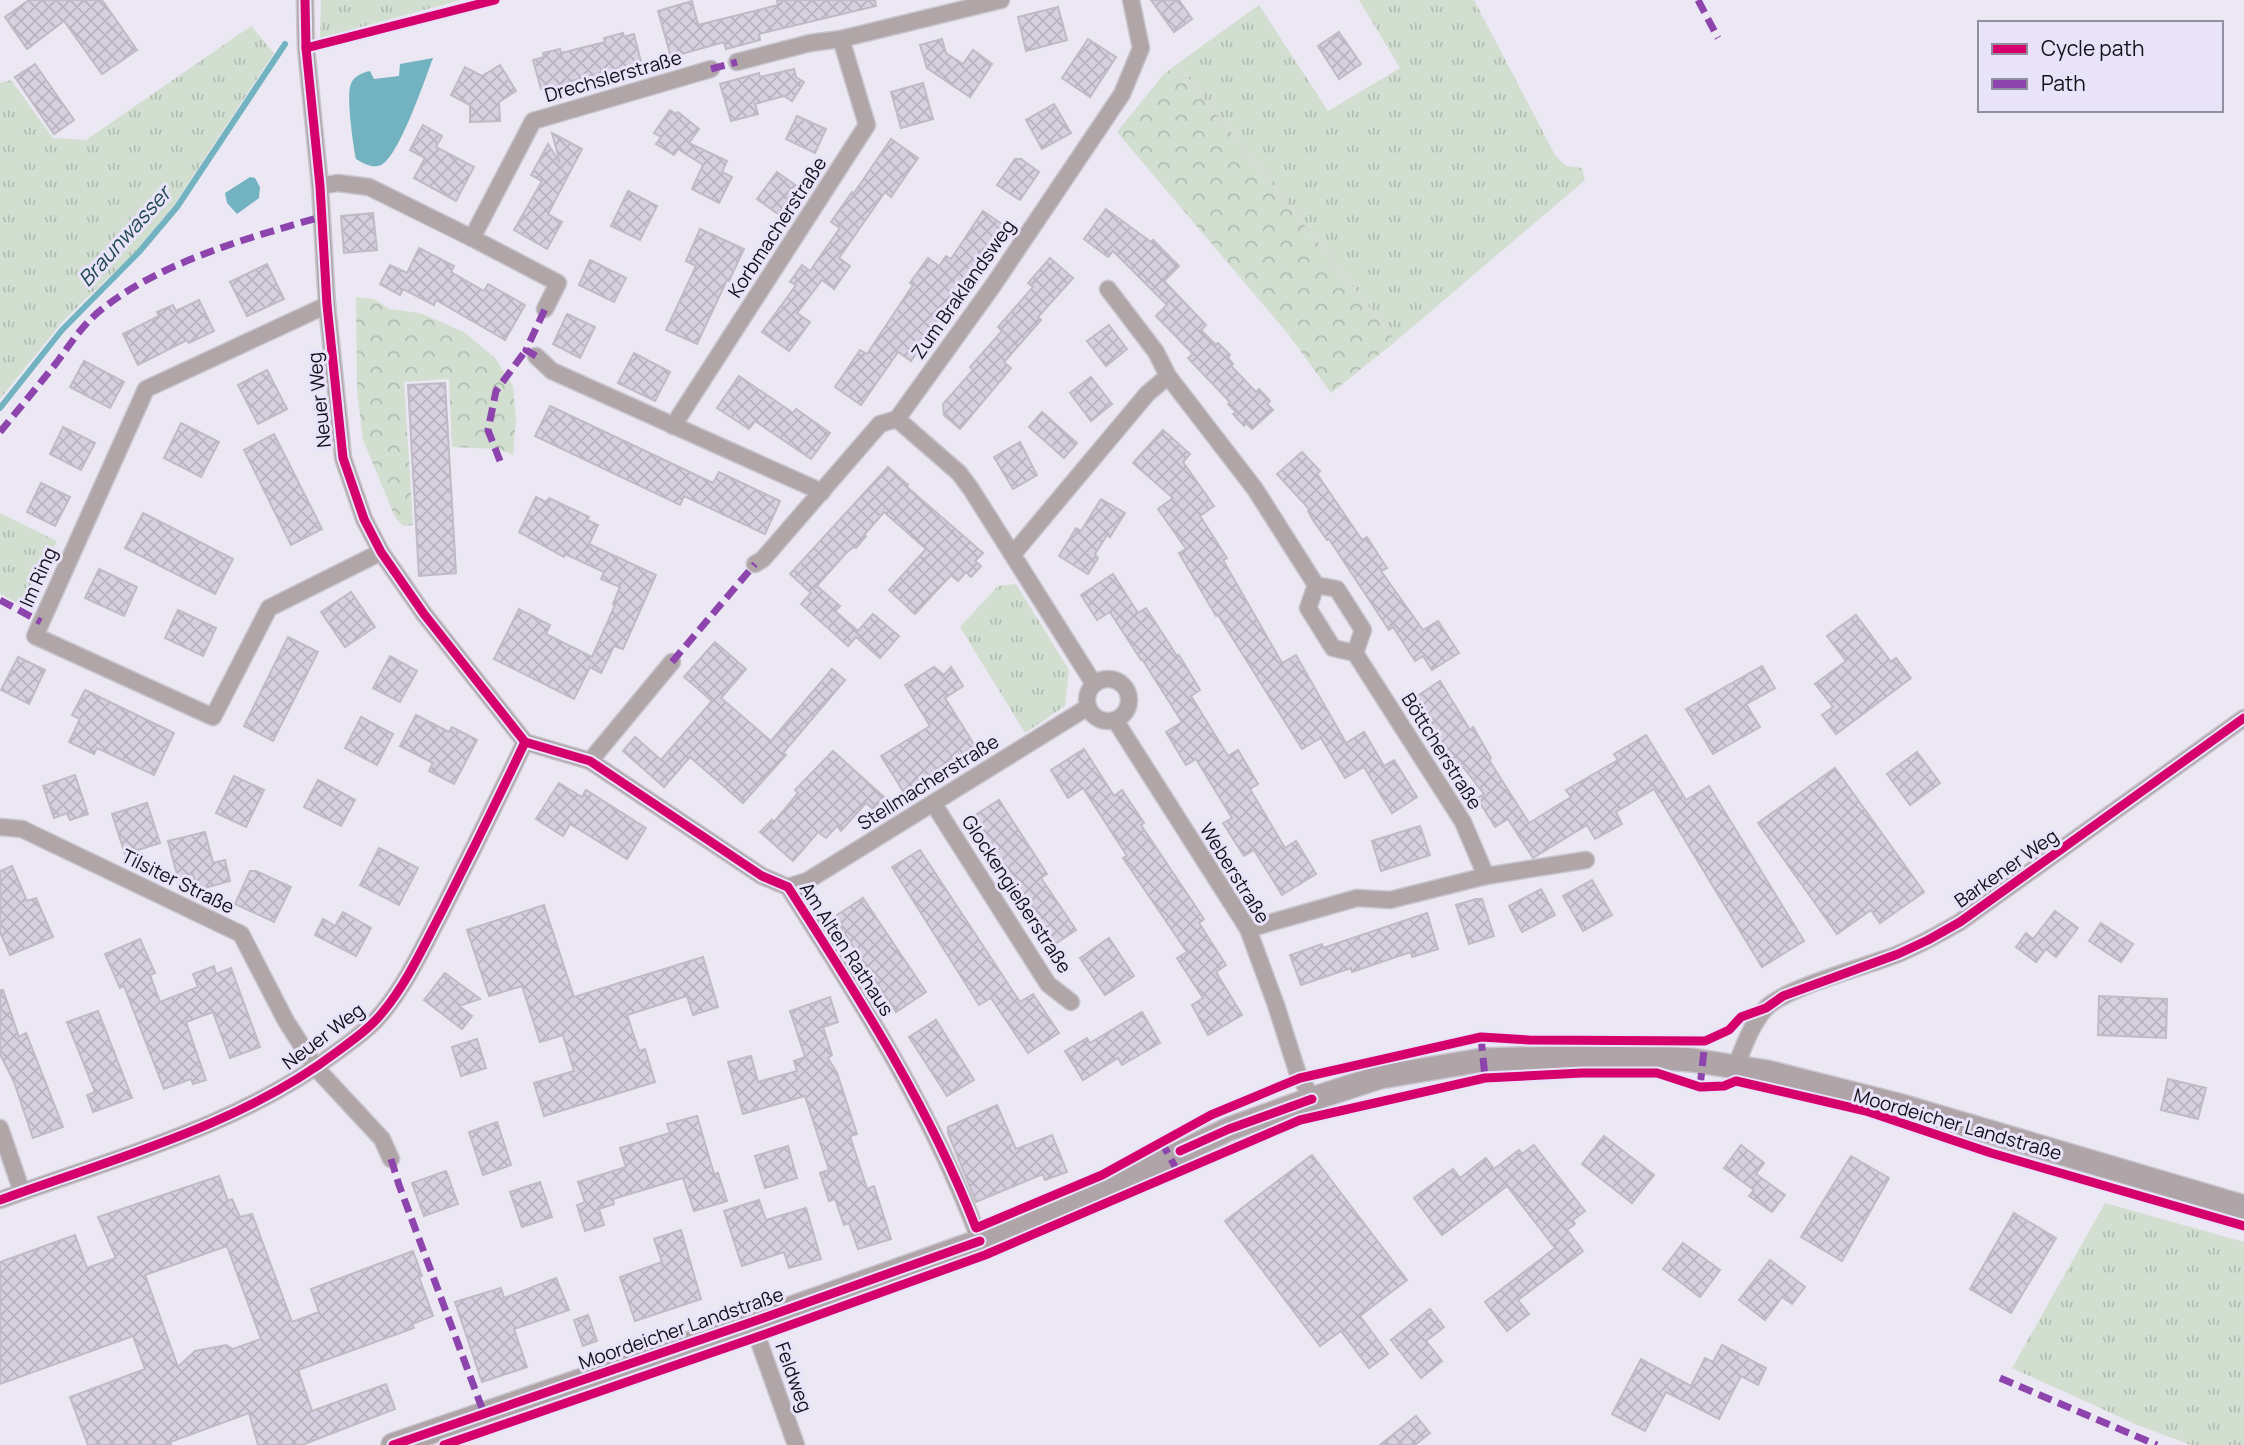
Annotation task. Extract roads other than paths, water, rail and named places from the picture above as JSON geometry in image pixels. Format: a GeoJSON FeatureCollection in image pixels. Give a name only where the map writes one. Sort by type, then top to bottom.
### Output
{"type":"FeatureCollection","features":[{"type":"Feature","properties":{"kind":"main road","name":"Moordeicher Landstraße"},"geometry":{"type":"LineString","coordinates":[[393,1445],[980,1241],[1060,1210],[1229,1129],[1312,1099],[1380,1077],[1482,1060],[1637,1056],[1736,1066],[1823,1084],[2244,1207]]}},
{"type":"Feature","properties":{"kind":"street","name":"Neuer Weg"},"geometry":{"type":"LineString","coordinates":[[0,1200],[193,1130],[262,1099],[316,1068],[381,1015],[403,984],[526,742],[425,614],[381,552],[364,519],[343,458],[327,305],[320,186],[306,48],[305,0]]}},
{"type":"Feature","properties":{"kind":"street"},"geometry":{"type":"LineString","coordinates":[[737,62],[1001,0]]}},
{"type":"Feature","properties":{"kind":"street","name":"Zum Braklandsweg"},"geometry":{"type":"LineString","coordinates":[[755,564],[763,559],[880,424],[897,419],[992,287],[1122,94],[1141,48],[1131,0]]}},
{"type":"Feature","properties":{"kind":"street","name":"Korbmacherstraße"},"geometry":{"type":"LineString","coordinates":[[673,426],[867,125],[841,39]]}},
{"type":"Feature","properties":{"kind":"street","name":"Drechslerstraße"},"geometry":{"type":"LineString","coordinates":[[472,237],[533,121],[711,69]]}},
{"type":"Feature","properties":{"kind":"street"},"geometry":{"type":"LineString","coordinates":[[320,186],[338,183],[369,187],[558,283],[545,309]]}},
{"type":"Feature","properties":{"kind":"street"},"geometry":{"type":"LineString","coordinates":[[1108,289],[1156,352],[1168,376],[1255,489],[1316,585],[1337,589],[1363,629],[1355,653]]}},
{"type":"Feature","properties":{"kind":"street","name":"Im Ring"},"geometry":{"type":"LineString","coordinates":[[327,305],[146,389],[34,636],[213,717],[269,608],[381,552]]}},
{"type":"Feature","properties":{"kind":"street"},"geometry":{"type":"LineString","coordinates":[[536,356],[551,371],[822,492]]}},
{"type":"Feature","properties":{"kind":"street"},"geometry":{"type":"LineString","coordinates":[[1013,554],[1147,394],[1168,376]]}},
{"type":"Feature","properties":{"kind":"street"},"geometry":{"type":"LineString","coordinates":[[897,419],[958,473],[991,519],[1094,684]]}},
{"type":"Feature","properties":{"kind":"street","name":"Böttcherstraße"},"geometry":{"type":"LineString","coordinates":[[1316,585],[1308,608],[1333,648],[1355,653],[1463,821],[1486,876]]}},
{"type":"Feature","properties":{"kind":"street"},"geometry":{"type":"LineString","coordinates":[[526,742],[590,761],[672,662]]}},
{"type":"Feature","properties":{"kind":"street"},"geometry":{"type":"LineString","coordinates":[[1112,679],[1120,683],[1129,698],[1123,715],[1115,720],[1104,721],[1094,716],[1088,708],[1087,699],[1094,684],[1112,679]]}},
{"type":"Feature","properties":{"kind":"street","name":"Stellmacherstraße"},"geometry":{"type":"LineString","coordinates":[[788,887],[807,881],[1088,708]]}},
{"type":"Feature","properties":{"kind":"street","name":"Barkener Weg"},"geometry":{"type":"LineString","coordinates":[[1736,1066],[1749,1032],[1766,1008],[1783,996],[1898,954],[1959,922],[2244,718]]}},
{"type":"Feature","properties":{"kind":"street","name":"Weberstraße"},"geometry":{"type":"LineString","coordinates":[[1115,720],[1248,929],[1297,1071],[1312,1099]]}},
{"type":"Feature","properties":{"kind":"street","name":"Am Alten Rathaus"},"geometry":{"type":"LineString","coordinates":[[590,761],[762,876],[788,887],[893,1054],[929,1124],[980,1241]]}},
{"type":"Feature","properties":{"kind":"street","name":"Glockengießerstraße"},"geometry":{"type":"LineString","coordinates":[[933,803],[1048,984],[1071,1002]]}},
{"type":"Feature","properties":{"kind":"street","name":"Tilsiter Straße"},"geometry":{"type":"LineString","coordinates":[[0,827],[22,830],[241,934],[286,1021],[316,1068],[382,1139],[391,1159]]}},
{"type":"Feature","properties":{"kind":"street"},"geometry":{"type":"LineString","coordinates":[[1248,929],[1357,898],[1390,900],[1486,876],[1586,860]]}},
{"type":"Feature","properties":{"kind":"street"},"geometry":{"type":"LineString","coordinates":[[0,1128],[22,1192]]}},
{"type":"Feature","properties":{"kind":"street","name":"Feldweg"},"geometry":{"type":"LineString","coordinates":[[752,1322],[796,1445]]}},
{"type":"Feature","properties":{"kind":"water"},"geometry":{"type":"Polygon","coordinates":[[[433,58],[411,116],[388,159],[381,165],[374,166],[356,159],[349,102],[350,87],[355,78],[370,71],[374,79],[399,76],[400,64],[433,58]]]}},
{"type":"Feature","properties":{"kind":"water"},"geometry":{"type":"Polygon","coordinates":[[[250,177],[255,178],[260,187],[259,198],[237,214],[227,203],[225,193],[250,177]]]}},
{"type":"Feature","properties":{"kind":"waterway","name":"Braunwasser"},"geometry":{"type":"LineString","coordinates":[[0,408],[62,330],[139,252],[177,207],[285,44]]}}]}
